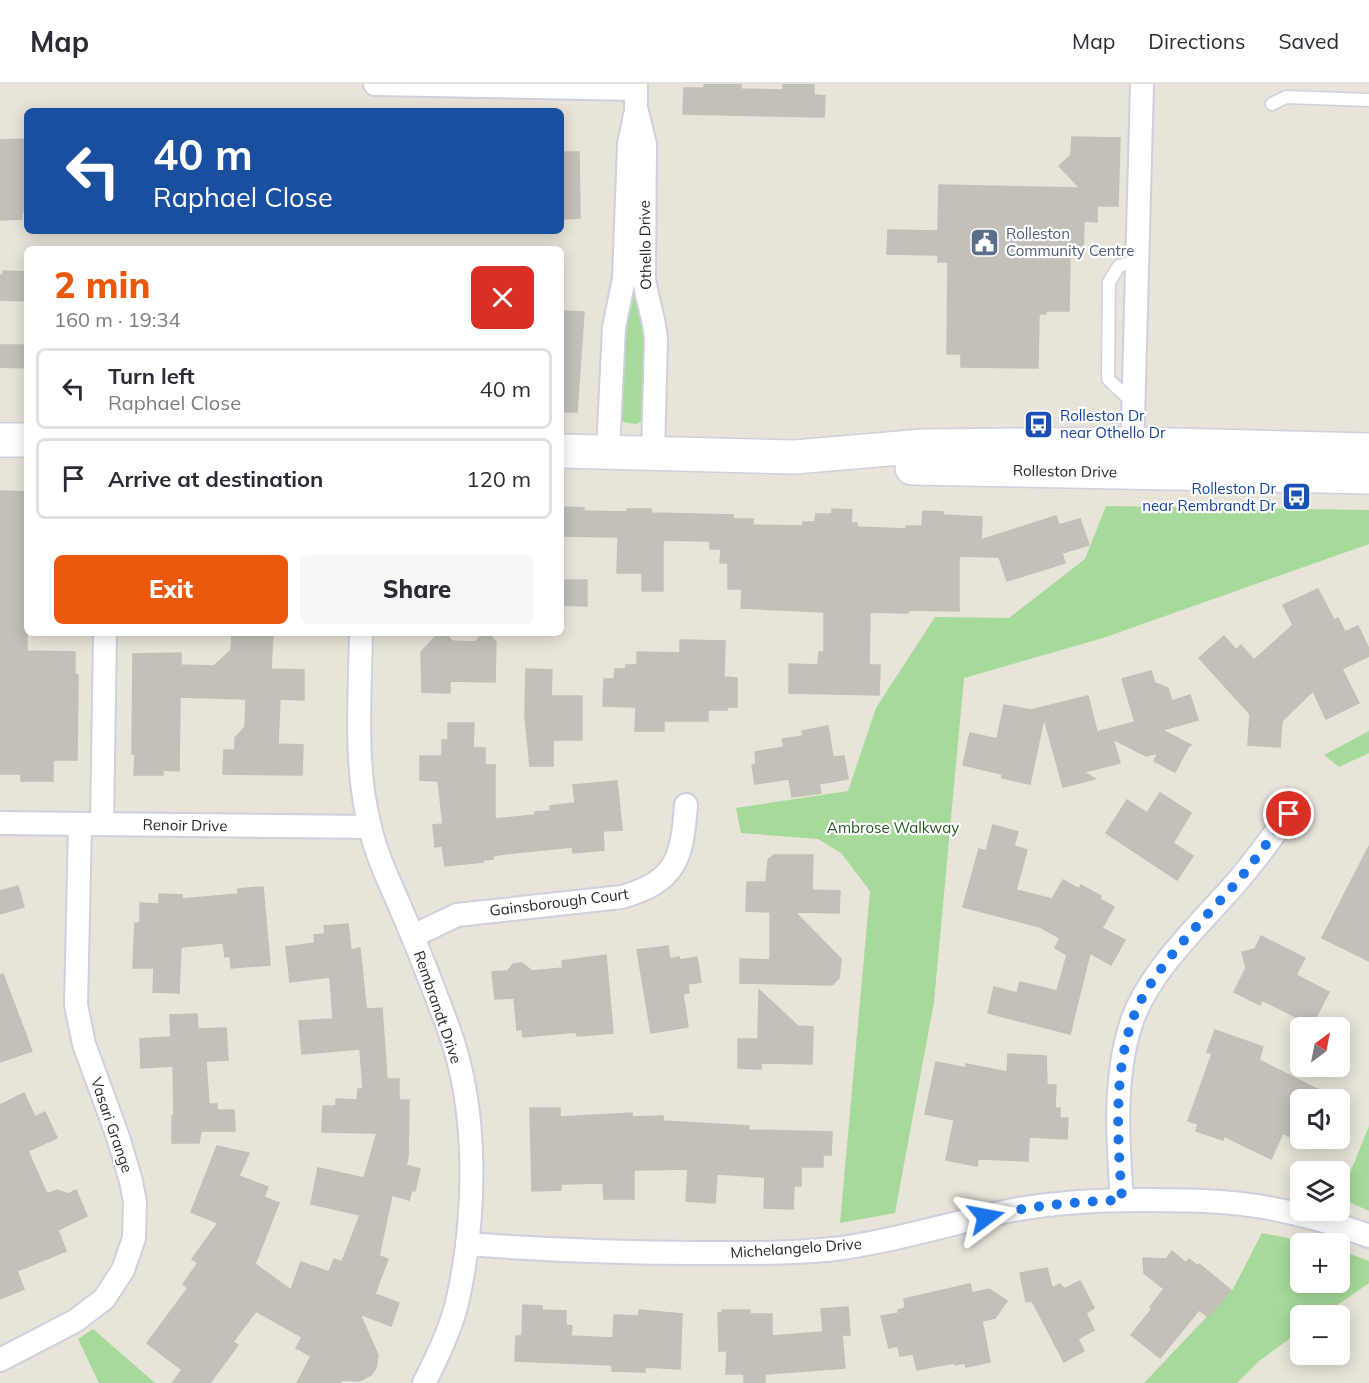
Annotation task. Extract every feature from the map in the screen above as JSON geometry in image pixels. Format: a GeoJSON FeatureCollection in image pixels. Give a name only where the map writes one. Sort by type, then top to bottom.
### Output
{"type":"FeatureCollection","features":[{"type":"Feature","properties":{"kind":"main road"},"geometry":{"type":"LineString","coordinates":[[0,440],[24,440]]}},
{"type":"Feature","properties":{"kind":"main road","name":"Rolleston Drive"},"geometry":{"type":"LineString","coordinates":[[564,451],[797,456],[923,446],[1132,458],[1369,477]]}},
{"type":"Feature","properties":{"kind":"main road","name":"Rolleston Drive"},"geometry":{"type":"LineString","coordinates":[[1132,458],[1369,450]]}},
{"type":"Feature","properties":{"kind":"street"},"geometry":{"type":"LineString","coordinates":[[375,84],[636,94]]}},
{"type":"Feature","properties":{"kind":"street"},"geometry":{"type":"LineString","coordinates":[[1132,458],[1142,84]]}},
{"type":"Feature","properties":{"kind":"street","name":"Othello Drive"},"geometry":{"type":"LineString","coordinates":[[608,452],[614,327],[624,279],[629,144],[636,94]]}},
{"type":"Feature","properties":{"kind":"street","name":"Othello Drive"},"geometry":{"type":"LineString","coordinates":[[636,94],[645,144],[644,277],[646,298],[655,324],[656,340],[653,453]]}},
{"type":"Feature","properties":{"kind":"street","name":"Vasari Grange"},"geometry":{"type":"LineString","coordinates":[[0,1360],[75,1321],[105,1299],[123,1270],[134,1238],[135,1202],[131,1181],[118,1137],[84,1044],[76,1005],[105,636]]}},
{"type":"Feature","properties":{"kind":"street","name":"Rembrandt Drive"},"geometry":{"type":"LineString","coordinates":[[361,636],[361,765],[370,827],[450,1033],[462,1077],[468,1117],[471,1181],[467,1244],[456,1305],[443,1343],[424,1383]]}},
{"type":"Feature","properties":{"kind":"street","name":"Gainsborough Court"},"geometry":{"type":"LineString","coordinates":[[413,936],[457,915],[622,897],[641,891],[661,881],[675,863],[684,835],[686,805]]}},
{"type":"Feature","properties":{"kind":"street"},"geometry":{"type":"LineString","coordinates":[[1122,1200],[1119,1151],[1120,1097],[1125,1046],[1139,1004],[1157,974],[1242,875],[1289,814]]}},
{"type":"Feature","properties":{"kind":"street","name":"Renoir Drive"},"geometry":{"type":"LineString","coordinates":[[0,823],[370,827]]}},
{"type":"Feature","properties":{"kind":"street","name":"Michelangelo Drive"},"geometry":{"type":"LineString","coordinates":[[467,1244],[640,1253],[750,1253],[841,1248],[918,1234],[1008,1211],[1068,1202],[1122,1200],[1204,1201],[1257,1206],[1307,1216],[1369,1236]]}},
{"type":"Feature","properties":{"kind":"lane"},"geometry":{"type":"LineString","coordinates":[[1272,104],[1286,97],[1369,100]]}},
{"type":"Feature","properties":{"kind":"green space"},"geometry":{"type":"Polygon","coordinates":[[[633,144],[648,316],[644,421],[636,424],[623,422],[619,415],[633,144]]]}},
{"type":"Feature","properties":{"kind":"green space","name":"Ambrose Walkway"},"geometry":{"type":"Polygon","coordinates":[[[1106,506],[1369,510],[1369,544],[1103,638],[964,678],[934,1002],[895,1213],[840,1223],[870,891],[841,853],[818,839],[741,833],[736,808],[848,791],[876,708],[935,617],[1009,618],[1085,559],[1106,506]]]}},
{"type":"Feature","properties":{"kind":"green space"},"geometry":{"type":"Polygon","coordinates":[[[1369,731],[1369,753],[1339,767],[1324,755],[1369,731]]]}},
{"type":"Feature","properties":{"kind":"green space"},"geometry":{"type":"Polygon","coordinates":[[[1369,1126],[1369,1211],[1350,1202],[1350,1173],[1369,1126]]]}},
{"type":"Feature","properties":{"kind":"green space"},"geometry":{"type":"Polygon","coordinates":[[[1262,1233],[1290,1238],[1290,1293],[1350,1293],[1350,1254],[1369,1261],[1369,1283],[1337,1305],[1290,1305],[1290,1338],[1259,1361],[1237,1383],[1144,1383],[1233,1289],[1262,1233]]]}},
{"type":"Feature","properties":{"kind":"green space"},"geometry":{"type":"Polygon","coordinates":[[[93,1329],[155,1383],[99,1383],[78,1339],[93,1329]]]}},
{"type":"Feature","properties":{"kind":"building"},"geometry":{"type":"Polygon","coordinates":[[[704,84],[741,84],[741,89],[783,90],[783,84],[814,84],[814,95],[825,96],[824,117],[683,114],[684,88],[704,88],[704,84]]]}},
{"type":"Feature","properties":{"kind":"building","name":"Rolleston Community Centre"},"geometry":{"type":"Polygon","coordinates":[[[1072,137],[1120,138],[1118,206],[1097,206],[1097,222],[1084,221],[1083,253],[1070,253],[1069,311],[1046,311],[1046,314],[1039,314],[1038,368],[961,367],[961,354],[947,354],[948,262],[938,262],[938,255],[887,254],[888,230],[938,231],[939,185],[1080,188],[1059,166],[1071,155],[1072,137]]]}},
{"type":"Feature","properties":{"kind":"building"},"geometry":{"type":"Polygon","coordinates":[[[24,139],[24,212],[22,212],[22,219],[0,220],[0,140],[24,139]]]}},
{"type":"Feature","properties":{"kind":"building"},"geometry":{"type":"Polygon","coordinates":[[[564,152],[579,152],[580,218],[564,219],[564,152]]]}},
{"type":"Feature","properties":{"kind":"building"},"geometry":{"type":"Polygon","coordinates":[[[3,271],[24,272],[24,301],[0,300],[0,275],[3,275],[3,271]]]}},
{"type":"Feature","properties":{"kind":"building"},"geometry":{"type":"Polygon","coordinates":[[[564,311],[584,312],[577,412],[564,412],[564,311]]]}},
{"type":"Feature","properties":{"kind":"building"},"geometry":{"type":"Polygon","coordinates":[[[0,345],[24,345],[24,368],[0,367],[0,345]]]}},
{"type":"Feature","properties":{"kind":"building"},"geometry":{"type":"Polygon","coordinates":[[[0,491],[24,492],[24,636],[27,636],[27,651],[75,652],[75,674],[78,675],[77,760],[53,760],[53,781],[21,781],[21,774],[0,774],[0,491]]]}},
{"type":"Feature","properties":{"kind":"building"},"geometry":{"type":"Polygon","coordinates":[[[564,507],[584,508],[584,511],[627,512],[627,509],[651,509],[652,513],[733,515],[733,519],[753,519],[753,525],[803,526],[803,522],[815,522],[816,514],[832,514],[832,509],[852,510],[851,523],[857,523],[857,527],[906,529],[906,526],[922,526],[923,511],[943,512],[943,515],[982,517],[981,540],[1056,516],[1059,525],[1080,519],[1089,545],[1062,553],[1065,563],[1007,581],[999,557],[959,556],[959,611],[870,612],[869,665],[880,665],[879,695],[789,693],[789,664],[818,665],[819,652],[824,652],[824,612],[741,608],[742,589],[728,589],[728,563],[720,563],[721,549],[710,549],[710,541],[663,540],[663,591],[642,591],[642,573],[617,573],[618,537],[564,536],[564,507]]]}},
{"type":"Feature","properties":{"kind":"building"},"geometry":{"type":"Polygon","coordinates":[[[564,580],[587,580],[587,606],[564,605],[564,580]]]}},
{"type":"Feature","properties":{"kind":"building"},"geometry":{"type":"Polygon","coordinates":[[[1318,589],[1334,620],[1338,618],[1345,632],[1358,626],[1369,649],[1369,656],[1342,669],[1359,703],[1326,719],[1313,691],[1282,721],[1280,747],[1248,745],[1250,714],[1199,658],[1224,636],[1236,650],[1241,645],[1254,660],[1293,625],[1283,605],[1318,589]]]}},
{"type":"Feature","properties":{"kind":"building"},"geometry":{"type":"Polygon","coordinates":[[[232,636],[273,636],[271,669],[304,670],[304,700],[280,699],[278,744],[303,745],[302,775],[223,774],[224,750],[235,750],[235,738],[245,727],[246,699],[180,697],[179,771],[163,770],[163,775],[134,775],[135,754],[132,754],[133,654],[181,653],[181,665],[214,666],[231,650],[232,636]]]}},
{"type":"Feature","properties":{"kind":"building"},"geometry":{"type":"Polygon","coordinates":[[[436,636],[448,636],[452,641],[475,642],[481,636],[491,636],[496,642],[495,682],[450,681],[450,693],[422,692],[421,652],[436,636]]]}},
{"type":"Feature","properties":{"kind":"building"},"geometry":{"type":"Polygon","coordinates":[[[680,640],[725,641],[724,677],[737,678],[737,707],[727,707],[727,710],[708,710],[708,721],[664,721],[664,731],[635,731],[636,707],[603,706],[604,679],[614,679],[615,669],[626,669],[626,665],[637,665],[637,652],[680,653],[680,640]]]}},
{"type":"Feature","properties":{"kind":"building"},"geometry":{"type":"Polygon","coordinates":[[[526,669],[552,670],[551,696],[582,696],[582,740],[553,740],[553,766],[530,766],[525,716],[526,669]]]}},
{"type":"Feature","properties":{"kind":"building"},"geometry":{"type":"Polygon","coordinates":[[[1151,671],[1155,683],[1168,688],[1172,701],[1190,695],[1198,720],[1162,730],[1191,745],[1175,772],[1154,761],[1158,753],[1146,756],[1113,739],[1120,763],[1084,772],[1095,779],[1063,787],[1044,718],[1030,784],[1002,778],[1002,774],[963,765],[970,733],[997,739],[1004,705],[1031,710],[1088,696],[1097,732],[1135,722],[1122,679],[1151,671]]]}},
{"type":"Feature","properties":{"kind":"building"},"geometry":{"type":"Polygon","coordinates":[[[448,723],[474,723],[473,748],[485,748],[485,765],[495,765],[495,819],[535,815],[535,812],[550,811],[550,806],[575,803],[573,785],[617,781],[622,830],[603,831],[604,850],[573,853],[572,847],[504,854],[493,856],[493,859],[483,860],[483,862],[445,866],[442,846],[435,847],[433,825],[443,824],[438,781],[420,780],[420,756],[442,756],[442,740],[448,740],[448,723]]]}},
{"type":"Feature","properties":{"kind":"building"},"geometry":{"type":"Polygon","coordinates":[[[828,726],[833,757],[844,756],[848,779],[819,784],[821,793],[792,797],[789,779],[755,784],[752,765],[756,764],[755,752],[784,747],[782,739],[803,736],[802,731],[828,726]]]}},
{"type":"Feature","properties":{"kind":"building"},"geometry":{"type":"Polygon","coordinates":[[[1160,793],[1191,813],[1173,843],[1193,856],[1177,880],[1106,833],[1127,800],[1147,813],[1160,793]]]}},
{"type":"Feature","properties":{"kind":"building"},"geometry":{"type":"Polygon","coordinates":[[[993,825],[1018,832],[1014,846],[1027,850],[1016,890],[1052,899],[1063,880],[1079,889],[1081,885],[1101,896],[1100,899],[1114,907],[1102,928],[1125,940],[1111,965],[1090,953],[1070,1034],[988,1013],[994,987],[1017,993],[1020,982],[1057,991],[1067,955],[1055,948],[1060,938],[1040,927],[963,907],[979,849],[986,851],[993,825]]]}},
{"type":"Feature","properties":{"kind":"building"},"geometry":{"type":"Polygon","coordinates":[[[1369,846],[1369,961],[1322,938],[1369,846]]]}},
{"type":"Feature","properties":{"kind":"building"},"geometry":{"type":"Polygon","coordinates":[[[774,855],[813,855],[812,890],[840,891],[839,913],[795,912],[841,959],[839,978],[832,985],[740,983],[740,959],[770,960],[770,912],[746,911],[747,882],[766,882],[768,860],[774,855]]]}},
{"type":"Feature","properties":{"kind":"building"},"geometry":{"type":"Polygon","coordinates":[[[18,886],[24,907],[0,914],[0,891],[18,886]]]}},
{"type":"Feature","properties":{"kind":"building"},"geometry":{"type":"Polygon","coordinates":[[[263,887],[270,965],[231,968],[230,956],[225,957],[223,943],[181,947],[179,993],[153,992],[154,968],[133,968],[135,923],[140,923],[140,903],[159,904],[159,894],[182,895],[182,899],[238,894],[238,889],[263,887]]]}},
{"type":"Feature","properties":{"kind":"building"},"geometry":{"type":"Polygon","coordinates":[[[348,924],[351,950],[360,948],[366,1007],[368,1009],[382,1008],[387,1079],[399,1079],[399,1100],[409,1100],[406,1165],[420,1169],[415,1191],[412,1190],[409,1200],[392,1195],[379,1256],[388,1259],[375,1294],[399,1303],[391,1326],[360,1314],[378,1355],[376,1368],[371,1375],[360,1381],[297,1383],[311,1356],[296,1348],[302,1337],[256,1311],[233,1342],[238,1345],[210,1383],[172,1383],[182,1370],[147,1343],[188,1288],[183,1284],[198,1263],[192,1259],[218,1223],[191,1212],[217,1146],[249,1153],[239,1176],[268,1187],[264,1197],[279,1203],[255,1264],[291,1290],[301,1262],[329,1272],[334,1259],[342,1262],[360,1215],[311,1204],[318,1168],[364,1178],[377,1133],[322,1132],[323,1106],[336,1106],[336,1099],[357,1100],[358,1089],[363,1089],[360,1049],[302,1054],[299,1021],[333,1019],[330,977],[290,982],[286,947],[315,943],[314,935],[325,934],[324,926],[348,924]]]}},
{"type":"Feature","properties":{"kind":"building"},"geometry":{"type":"Polygon","coordinates":[[[1261,936],[1305,958],[1296,975],[1329,992],[1316,1017],[1296,1017],[1262,1000],[1260,1005],[1234,992],[1246,968],[1242,952],[1255,949],[1261,936]]]}},
{"type":"Feature","properties":{"kind":"building"},"geometry":{"type":"Polygon","coordinates":[[[668,946],[670,959],[697,957],[701,982],[688,984],[689,993],[683,994],[688,1027],[651,1033],[637,950],[668,946]]]}},
{"type":"Feature","properties":{"kind":"building"},"geometry":{"type":"Polygon","coordinates":[[[606,955],[613,1033],[577,1036],[576,1032],[523,1037],[522,1029],[517,1030],[514,998],[495,999],[492,972],[508,971],[513,964],[522,963],[532,971],[563,968],[562,961],[606,955]]]}},
{"type":"Feature","properties":{"kind":"building"},"geometry":{"type":"Polygon","coordinates":[[[3,974],[32,1051],[0,1062],[0,975],[3,974]]]}},
{"type":"Feature","properties":{"kind":"building"},"geometry":{"type":"Polygon","coordinates":[[[759,990],[798,1026],[813,1027],[812,1064],[761,1063],[761,1069],[738,1068],[738,1039],[758,1039],[759,990]]]}},
{"type":"Feature","properties":{"kind":"building"},"geometry":{"type":"Polygon","coordinates":[[[197,1014],[198,1029],[226,1028],[228,1060],[206,1061],[209,1104],[217,1104],[217,1110],[234,1110],[235,1131],[201,1131],[199,1143],[172,1143],[173,1066],[141,1068],[140,1039],[171,1037],[170,1015],[197,1014]]]}},
{"type":"Feature","properties":{"kind":"building"},"geometry":{"type":"Polygon","coordinates":[[[1215,1030],[1263,1047],[1259,1060],[1317,1089],[1290,1089],[1290,1137],[1283,1133],[1271,1159],[1224,1136],[1223,1140],[1196,1131],[1198,1124],[1188,1121],[1212,1054],[1207,1052],[1215,1030]]]}},
{"type":"Feature","properties":{"kind":"building"},"geometry":{"type":"Polygon","coordinates":[[[1008,1054],[1046,1056],[1047,1085],[1056,1085],[1055,1108],[1060,1108],[1060,1118],[1068,1118],[1067,1139],[1029,1137],[1028,1161],[978,1159],[977,1166],[946,1160],[954,1120],[925,1114],[936,1062],[966,1068],[966,1064],[1007,1072],[1008,1054]]]}},
{"type":"Feature","properties":{"kind":"building"},"geometry":{"type":"Polygon","coordinates":[[[24,1093],[35,1117],[45,1112],[57,1138],[28,1151],[47,1194],[57,1190],[68,1194],[76,1190],[87,1216],[58,1230],[66,1251],[17,1271],[24,1289],[0,1299],[0,1105],[24,1093]]]}},
{"type":"Feature","properties":{"kind":"building"},"geometry":{"type":"Polygon","coordinates":[[[530,1108],[560,1108],[560,1117],[632,1113],[632,1117],[663,1116],[663,1121],[749,1126],[748,1130],[832,1132],[831,1155],[823,1155],[823,1167],[801,1167],[801,1186],[794,1186],[793,1209],[764,1208],[765,1177],[717,1174],[715,1203],[686,1201],[688,1169],[634,1170],[634,1199],[604,1199],[603,1183],[561,1184],[561,1190],[532,1191],[530,1108]]]}},
{"type":"Feature","properties":{"kind":"building"},"geometry":{"type":"Polygon","coordinates":[[[1172,1251],[1186,1263],[1189,1259],[1198,1266],[1199,1264],[1231,1290],[1208,1317],[1199,1310],[1160,1358],[1131,1335],[1152,1309],[1150,1307],[1164,1289],[1144,1273],[1143,1258],[1166,1259],[1172,1251]]]}},
{"type":"Feature","properties":{"kind":"building"},"geometry":{"type":"Polygon","coordinates":[[[1047,1268],[1052,1288],[1060,1284],[1064,1289],[1080,1281],[1094,1308],[1086,1313],[1094,1330],[1078,1339],[1084,1351],[1064,1362],[1032,1301],[1026,1302],[1020,1273],[1047,1268]]]}},
{"type":"Feature","properties":{"kind":"building"},"geometry":{"type":"Polygon","coordinates":[[[970,1284],[972,1293],[989,1289],[1007,1301],[995,1318],[982,1321],[990,1362],[966,1367],[965,1363],[955,1365],[954,1363],[917,1370],[913,1354],[900,1356],[898,1346],[889,1348],[881,1316],[899,1313],[898,1310],[905,1308],[904,1299],[970,1284]]]}},
{"type":"Feature","properties":{"kind":"building"},"geometry":{"type":"Polygon","coordinates":[[[523,1305],[542,1306],[542,1310],[566,1311],[566,1325],[572,1326],[571,1336],[613,1338],[614,1315],[639,1316],[639,1310],[682,1314],[680,1369],[645,1367],[645,1372],[612,1371],[612,1365],[515,1361],[516,1336],[522,1336],[523,1305]]]}},
{"type":"Feature","properties":{"kind":"building"},"geometry":{"type":"Polygon","coordinates":[[[848,1307],[850,1335],[842,1335],[845,1368],[765,1374],[765,1383],[744,1383],[744,1374],[726,1374],[727,1351],[719,1351],[718,1313],[722,1313],[722,1310],[750,1310],[750,1314],[772,1314],[772,1336],[823,1332],[821,1309],[848,1307]]]}},
{"type":"Feature","properties":{"kind":"place","name":"Rolleston Community Centre"},"geometry":{"type":"Point","coordinates":[985,242]}},
{"type":"Feature","properties":{"kind":"place","name":"Rolleston Dr near Othello Dr"},"geometry":{"type":"Point","coordinates":[1039,424]}},
{"type":"Feature","properties":{"kind":"place","name":"Rolleston Dr near Rembrandt Dr"},"geometry":{"type":"Point","coordinates":[1297,497]}},
{"type":"Feature","properties":{"kind":"route"},"geometry":{"type":"LineString","coordinates":[[986,1217],[1008,1211],[1068,1202],[1122,1200],[1119,1151],[1120,1097],[1125,1046],[1139,1004],[1157,974],[1242,875],[1289,814]]}}]}
